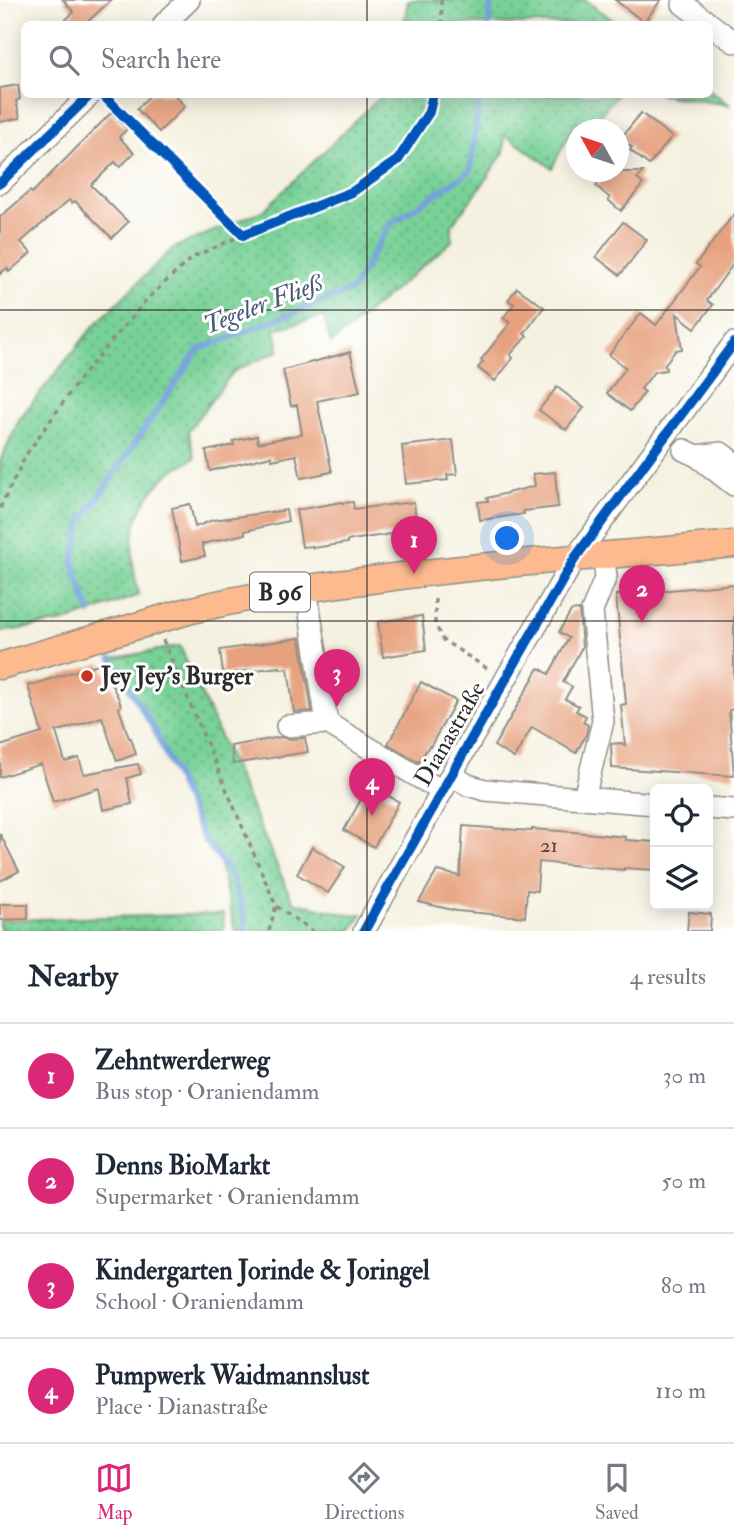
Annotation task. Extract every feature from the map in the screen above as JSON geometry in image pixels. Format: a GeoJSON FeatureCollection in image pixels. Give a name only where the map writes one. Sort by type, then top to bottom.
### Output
{"type":"FeatureCollection","features":[{"type":"Feature","properties":{"kind":"main road","name":"B 96"},"geometry":{"type":"LineString","coordinates":[[1,664],[215,604],[306,588],[426,572],[734,544]]}},
{"type":"Feature","properties":{"kind":"street"},"geometry":{"type":"LineString","coordinates":[[167,21],[189,0]]}},
{"type":"Feature","properties":{"kind":"street"},"geometry":{"type":"LineString","coordinates":[[682,4],[706,21]]}},
{"type":"Feature","properties":{"kind":"street"},"geometry":{"type":"LineString","coordinates":[[713,26],[734,41]]}},
{"type":"Feature","properties":{"kind":"street"},"geometry":{"type":"LineString","coordinates":[[0,183],[94,98]]}},
{"type":"Feature","properties":{"kind":"street","name":"Dianastraße"},"geometry":{"type":"LineString","coordinates":[[364,931],[575,558],[734,343]]}},
{"type":"Feature","properties":{"kind":"street"},"geometry":{"type":"LineString","coordinates":[[734,463],[721,453],[690,453],[734,485]]}},
{"type":"Feature","properties":{"kind":"street"},"geometry":{"type":"LineString","coordinates":[[584,798],[603,721],[592,611],[606,576],[603,555]]}},
{"type":"Feature","properties":{"kind":"street"},"geometry":{"type":"LineString","coordinates":[[306,588],[327,723]]}},
{"type":"Feature","properties":{"kind":"street"},"geometry":{"type":"LineString","coordinates":[[287,726],[327,723],[446,783],[485,790],[650,804]]}},
{"type":"Feature","properties":{"kind":"street"},"geometry":{"type":"LineString","coordinates":[[713,808],[734,810]]}},
{"type":"Feature","properties":{"kind":"path"},"geometry":{"type":"LineString","coordinates":[[441,0],[442,21]]}},
{"type":"Feature","properties":{"kind":"path"},"geometry":{"type":"LineString","coordinates":[[100,98],[243,235]]}},
{"type":"Feature","properties":{"kind":"path"},"geometry":{"type":"LineString","coordinates":[[0,508],[26,455],[81,377],[147,299],[193,257],[352,192],[398,160],[429,112],[432,98]]}},
{"type":"Feature","properties":{"kind":"path"},"geometry":{"type":"LineString","coordinates":[[435,599],[435,624],[443,640],[490,670]]}},
{"type":"Feature","properties":{"kind":"path"},"geometry":{"type":"LineString","coordinates":[[164,641],[276,906],[313,931]]}},
{"type":"Feature","properties":{"kind":"path"},"geometry":{"type":"LineString","coordinates":[[269,931],[276,906]]}},
{"type":"Feature","properties":{"kind":"green space"},"geometry":{"type":"Polygon","coordinates":[[[408,0],[585,0],[615,21],[404,21],[408,0]]]}},
{"type":"Feature","properties":{"kind":"green space"},"geometry":{"type":"Polygon","coordinates":[[[713,92],[730,105],[680,98],[713,98],[713,92]]]}},
{"type":"Feature","properties":{"kind":"green space"},"geometry":{"type":"Polygon","coordinates":[[[379,98],[614,98],[597,119],[566,119],[566,141],[552,168],[505,135],[504,152],[452,225],[452,241],[331,344],[324,316],[275,329],[279,351],[234,371],[188,431],[195,458],[174,470],[157,485],[139,513],[133,560],[139,595],[64,622],[0,632],[0,461],[20,418],[93,327],[173,248],[264,210],[379,98]]]}},
{"type":"Feature","properties":{"kind":"green space"},"geometry":{"type":"Polygon","coordinates":[[[180,646],[293,902],[350,915],[362,914],[351,931],[235,931],[219,860],[204,840],[155,731],[112,659],[180,646]]]}},
{"type":"Feature","properties":{"kind":"green space"},"geometry":{"type":"Polygon","coordinates":[[[223,914],[224,931],[0,931],[0,920],[223,914]]]}},
{"type":"Feature","properties":{"kind":"building"},"geometry":{"type":"Polygon","coordinates":[[[63,0],[111,0],[88,21],[64,21],[74,12],[63,0]]]}},
{"type":"Feature","properties":{"kind":"building"},"geometry":{"type":"Polygon","coordinates":[[[615,0],[661,0],[643,21],[615,0]]]}},
{"type":"Feature","properties":{"kind":"building"},"geometry":{"type":"Polygon","coordinates":[[[18,85],[20,99],[16,101],[20,118],[0,122],[0,88],[18,85]]]}},
{"type":"Feature","properties":{"kind":"building"},"geometry":{"type":"Polygon","coordinates":[[[147,98],[178,98],[185,106],[159,132],[137,109],[147,98]]]}},
{"type":"Feature","properties":{"kind":"building"},"geometry":{"type":"Polygon","coordinates":[[[111,113],[127,129],[119,137],[134,153],[120,167],[115,162],[91,185],[128,222],[112,238],[75,201],[72,203],[69,200],[21,242],[31,253],[9,272],[7,268],[0,274],[0,217],[30,191],[32,193],[111,113]]]}},
{"type":"Feature","properties":{"kind":"building"},"geometry":{"type":"Polygon","coordinates":[[[641,113],[672,137],[649,165],[630,150],[632,147],[629,145],[629,128],[641,113]]]}},
{"type":"Feature","properties":{"kind":"building"},"geometry":{"type":"Polygon","coordinates":[[[629,172],[643,172],[637,179],[643,184],[621,211],[596,186],[599,182],[629,182],[629,172]]]}},
{"type":"Feature","properties":{"kind":"building"},"geometry":{"type":"Polygon","coordinates":[[[734,214],[734,263],[707,300],[713,305],[695,328],[677,314],[682,349],[676,350],[665,364],[666,370],[654,372],[641,389],[645,392],[630,411],[607,393],[626,368],[609,355],[641,313],[656,325],[700,267],[696,264],[734,214]]]}},
{"type":"Feature","properties":{"kind":"building"},"geometry":{"type":"Polygon","coordinates":[[[623,222],[647,240],[620,275],[596,257],[623,222]]]}},
{"type":"Feature","properties":{"kind":"building"},"geometry":{"type":"Polygon","coordinates":[[[517,288],[544,307],[524,334],[527,336],[510,355],[513,358],[495,381],[478,368],[483,362],[481,360],[510,323],[503,318],[514,304],[508,300],[517,288]]]}},
{"type":"Feature","properties":{"kind":"building"},"geometry":{"type":"Polygon","coordinates":[[[350,352],[360,392],[317,401],[332,472],[301,478],[296,455],[272,460],[271,456],[210,471],[206,451],[234,445],[233,441],[257,436],[258,443],[302,434],[297,405],[291,406],[283,370],[350,352]]]}},
{"type":"Feature","properties":{"kind":"building"},"geometry":{"type":"Polygon","coordinates":[[[557,387],[584,408],[566,430],[539,410],[557,387]]]}},
{"type":"Feature","properties":{"kind":"building"},"geometry":{"type":"Polygon","coordinates":[[[453,440],[457,474],[447,475],[448,480],[406,484],[402,446],[453,440]]]}},
{"type":"Feature","properties":{"kind":"building"},"geometry":{"type":"Polygon","coordinates":[[[555,472],[558,507],[480,520],[478,502],[535,486],[533,474],[555,472]]]}},
{"type":"Feature","properties":{"kind":"building"},"geometry":{"type":"Polygon","coordinates":[[[353,502],[354,509],[414,502],[417,530],[347,543],[302,547],[296,510],[353,502]]]}},
{"type":"Feature","properties":{"kind":"building"},"geometry":{"type":"Polygon","coordinates":[[[190,504],[195,527],[213,520],[286,510],[288,521],[202,544],[205,556],[182,561],[172,508],[190,504]]]}},
{"type":"Feature","properties":{"kind":"building"},"geometry":{"type":"Polygon","coordinates":[[[734,584],[734,709],[729,710],[734,776],[612,768],[611,744],[625,745],[621,705],[626,704],[616,595],[734,584]]]}},
{"type":"Feature","properties":{"kind":"building"},"geometry":{"type":"Polygon","coordinates":[[[579,610],[582,647],[563,682],[572,687],[565,699],[579,706],[576,711],[586,716],[583,722],[588,725],[586,735],[576,753],[532,727],[514,758],[494,746],[539,668],[549,674],[569,638],[559,632],[571,611],[579,610]]]}},
{"type":"Feature","properties":{"kind":"building"},"geometry":{"type":"Polygon","coordinates":[[[422,616],[426,650],[383,657],[378,622],[422,616]]]}},
{"type":"Feature","properties":{"kind":"building"},"geometry":{"type":"Polygon","coordinates":[[[300,638],[312,711],[294,712],[288,668],[223,674],[220,650],[300,638]]]}},
{"type":"Feature","properties":{"kind":"building"},"geometry":{"type":"Polygon","coordinates":[[[101,663],[119,699],[119,708],[136,754],[117,761],[102,717],[56,732],[65,762],[79,758],[84,774],[138,764],[141,774],[127,778],[132,804],[103,810],[99,788],[53,802],[41,764],[0,777],[0,746],[42,733],[28,686],[101,663]]]}},
{"type":"Feature","properties":{"kind":"building"},"geometry":{"type":"Polygon","coordinates":[[[421,682],[456,701],[419,762],[388,744],[421,682]]]}},
{"type":"Feature","properties":{"kind":"building"},"geometry":{"type":"Polygon","coordinates":[[[281,737],[305,738],[308,752],[233,764],[231,746],[281,737]]]}},
{"type":"Feature","properties":{"kind":"building"},"geometry":{"type":"Polygon","coordinates":[[[369,785],[399,802],[374,847],[344,830],[369,785]]]}},
{"type":"Feature","properties":{"kind":"building"},"geometry":{"type":"Polygon","coordinates":[[[463,826],[573,832],[650,842],[650,870],[624,870],[539,862],[537,891],[527,890],[525,917],[457,911],[419,902],[437,871],[460,876],[463,826]]]}},
{"type":"Feature","properties":{"kind":"building"},"geometry":{"type":"Polygon","coordinates":[[[0,834],[19,871],[0,881],[0,834]]]}},
{"type":"Feature","properties":{"kind":"building"},"geometry":{"type":"Polygon","coordinates":[[[312,847],[345,867],[328,893],[297,874],[312,847]]]}},
{"type":"Feature","properties":{"kind":"building"},"geometry":{"type":"Polygon","coordinates":[[[0,904],[28,904],[28,919],[0,920],[0,904]]]}},
{"type":"Feature","properties":{"kind":"building"},"geometry":{"type":"Polygon","coordinates":[[[689,912],[711,914],[710,931],[687,931],[689,912]]]}},
{"type":"Feature","properties":{"kind":"waterway","name":"Tegeler Fließ"},"geometry":{"type":"LineString","coordinates":[[488,21],[492,0]]}},
{"type":"Feature","properties":{"kind":"waterway","name":"Tegeler Fließ"},"geometry":{"type":"LineString","coordinates":[[90,613],[73,563],[82,521],[198,350],[352,290],[390,224],[470,171],[479,98]]}},
{"type":"Feature","properties":{"kind":"waterway","name":"Tegeler Fließ"},"geometry":{"type":"LineString","coordinates":[[112,659],[155,731],[204,840],[229,871],[244,915],[246,931]]}},
{"type":"Feature","properties":{"kind":"cycle path"},"geometry":{"type":"LineString","coordinates":[[0,183],[87,98]]}},
{"type":"Feature","properties":{"kind":"cycle path"},"geometry":{"type":"LineString","coordinates":[[106,98],[243,235],[352,192],[398,160],[429,112],[432,98]]}},
{"type":"Feature","properties":{"kind":"cycle path"},"geometry":{"type":"LineString","coordinates":[[364,931],[575,558],[734,343]]}},
{"type":"Feature","properties":{"kind":"place","name":"Zehntwerderweg"},"geometry":{"type":"Point","coordinates":[414,574]}},
{"type":"Feature","properties":{"kind":"place","name":"Denns BioMarkt"},"geometry":{"type":"Point","coordinates":[642,623]}},
{"type":"Feature","properties":{"kind":"place","name":"Jey Jey's Burger"},"geometry":{"type":"Point","coordinates":[87,676]}},
{"type":"Feature","properties":{"kind":"place","name":"Kindergarten Jorinde & Joringel"},"geometry":{"type":"Point","coordinates":[337,707]}},
{"type":"Feature","properties":{"kind":"place","name":"Pumpwerk Waidmannslust"},"geometry":{"type":"Point","coordinates":[372,816]}}]}
